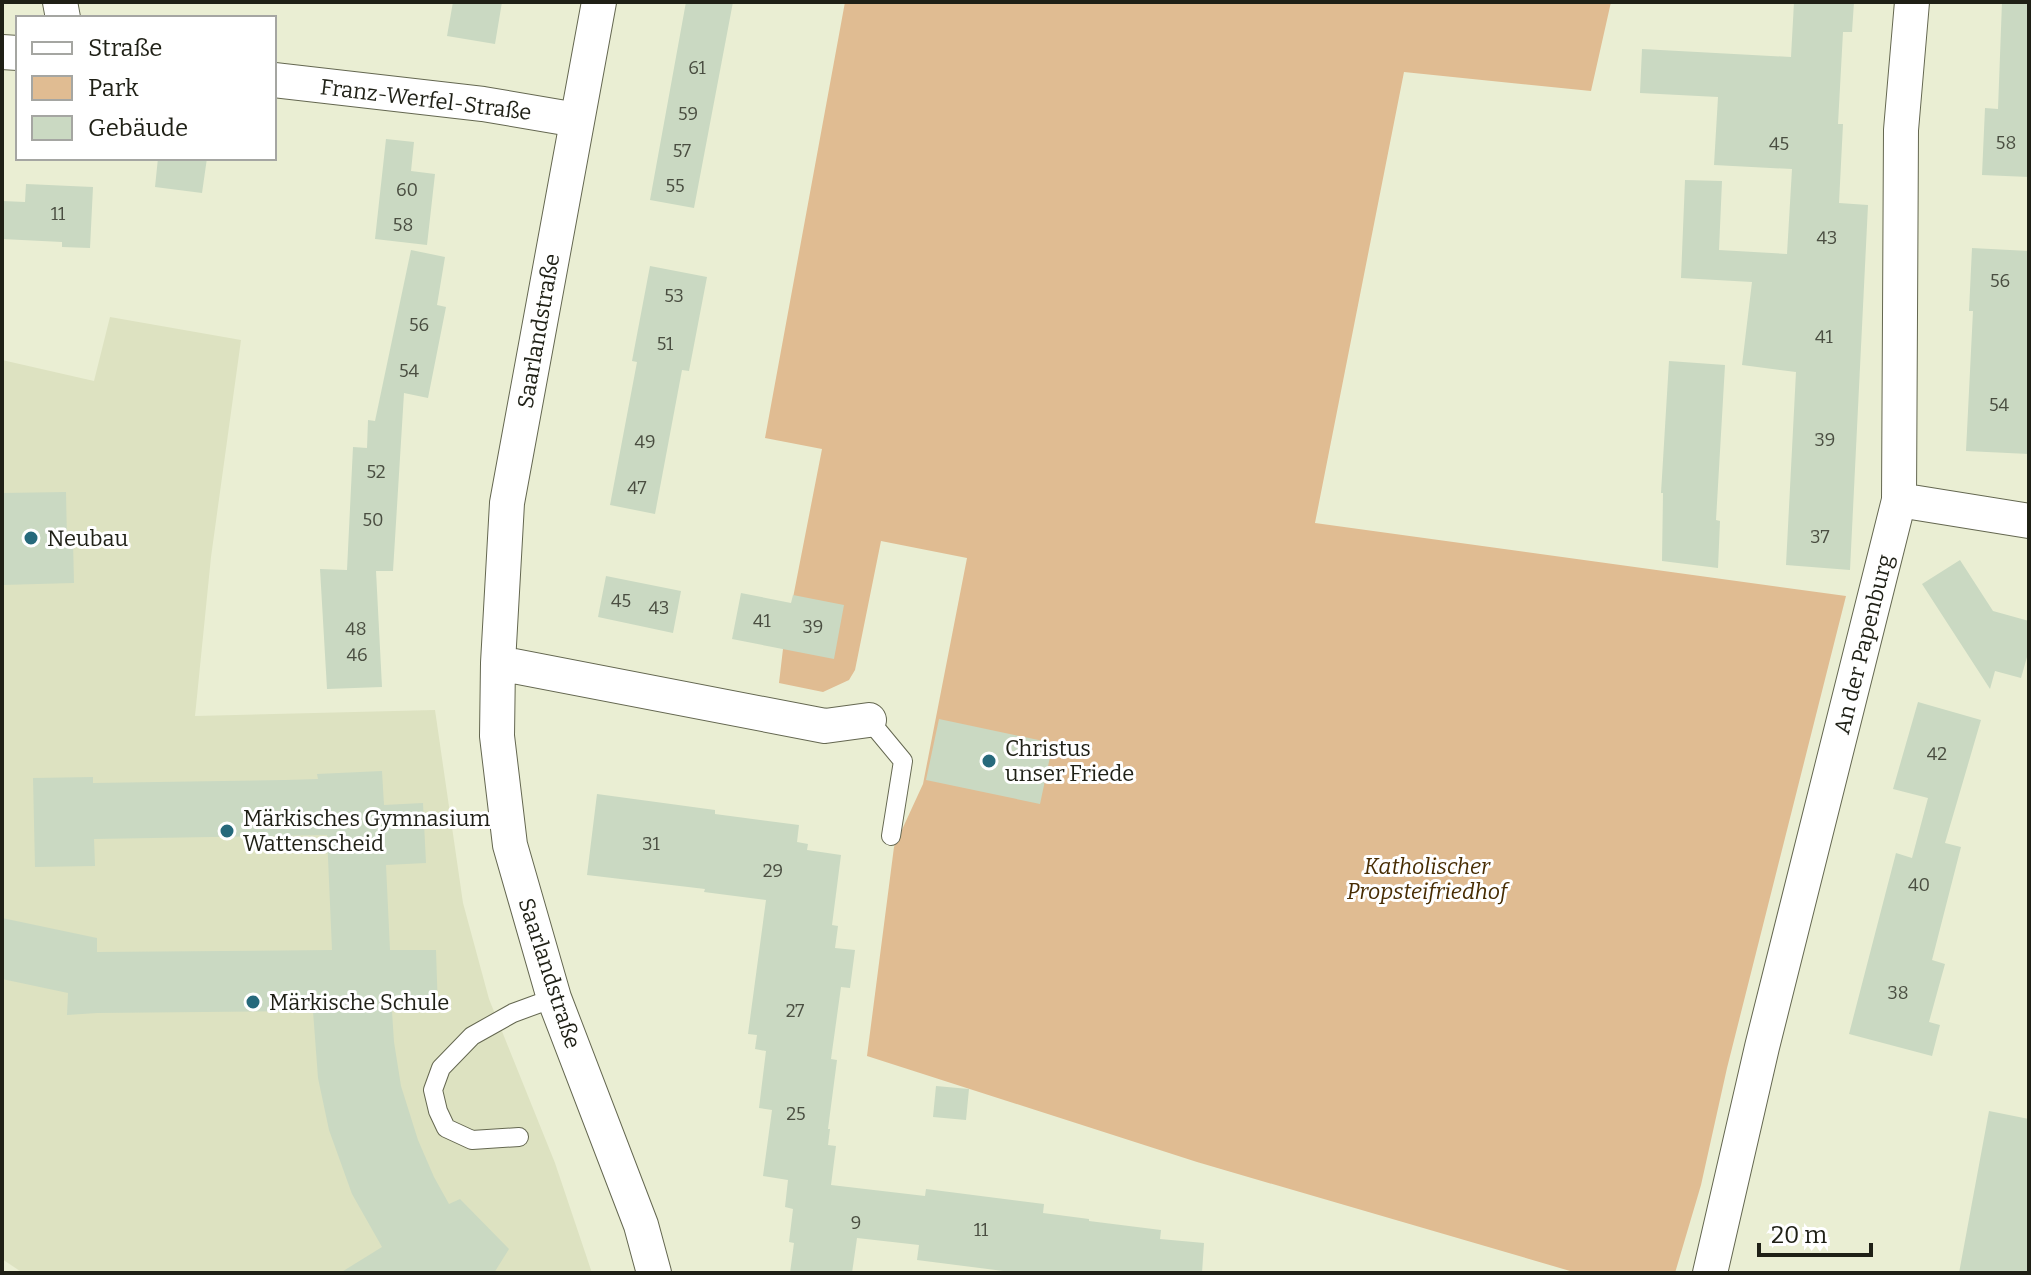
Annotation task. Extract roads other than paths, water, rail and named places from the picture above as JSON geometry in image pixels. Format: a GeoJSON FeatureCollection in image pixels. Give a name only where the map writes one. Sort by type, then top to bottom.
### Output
{"type":"FeatureCollection","features":[{"type":"Feature","properties":{"kind":"street","name":"Saarlandstraße"},"geometry":{"type":"LineString","coordinates":[[599,2],[507,503],[497,736],[510,845],[554,998],[637,1212],[654,1273]]}},
{"type":"Feature","properties":{"kind":"street","name":"An der Papenburg"},"geometry":{"type":"LineString","coordinates":[[1710,1273],[1762,1047],[1899,500],[1901,130],[1912,2]]}},
{"type":"Feature","properties":{"kind":"street","name":"Franz-Werfel-Straße"},"geometry":{"type":"LineString","coordinates":[[276,80],[483,104],[577,120]]}},
{"type":"Feature","properties":{"kind":"street"},"geometry":{"type":"LineString","coordinates":[[1899,500],[2029,521]]}},
{"type":"Feature","properties":{"kind":"street"},"geometry":{"type":"LineString","coordinates":[[498,663],[825,726],[869,720]]}},
{"type":"Feature","properties":{"kind":"lane"},"geometry":{"type":"LineString","coordinates":[[869,720],[903,761],[891,836]]}},
{"type":"Feature","properties":{"kind":"lane"},"geometry":{"type":"LineString","coordinates":[[519,1137],[472,1140],[446,1128],[433,1090],[441,1068],[472,1036],[513,1013],[554,998]]}},
{"type":"Feature","properties":{"kind":"place","name":"Neubau"},"geometry":{"type":"Point","coordinates":[31,538]}},
{"type":"Feature","properties":{"kind":"place","name":"Christus unser Friede"},"geometry":{"type":"Point","coordinates":[989,761]}},
{"type":"Feature","properties":{"kind":"place","name":"Märkisches Gymnasium Wattenscheid"},"geometry":{"type":"Point","coordinates":[227,831]}},
{"type":"Feature","properties":{"kind":"place","name":"Märkische Schule"},"geometry":{"type":"Point","coordinates":[253,1002]}},
{"type":"Feature","properties":{"kind":"park label","name":"Katholischer Propsteifriedhof"},"geometry":{"type":"Point","coordinates":[1427,878]}}]}
